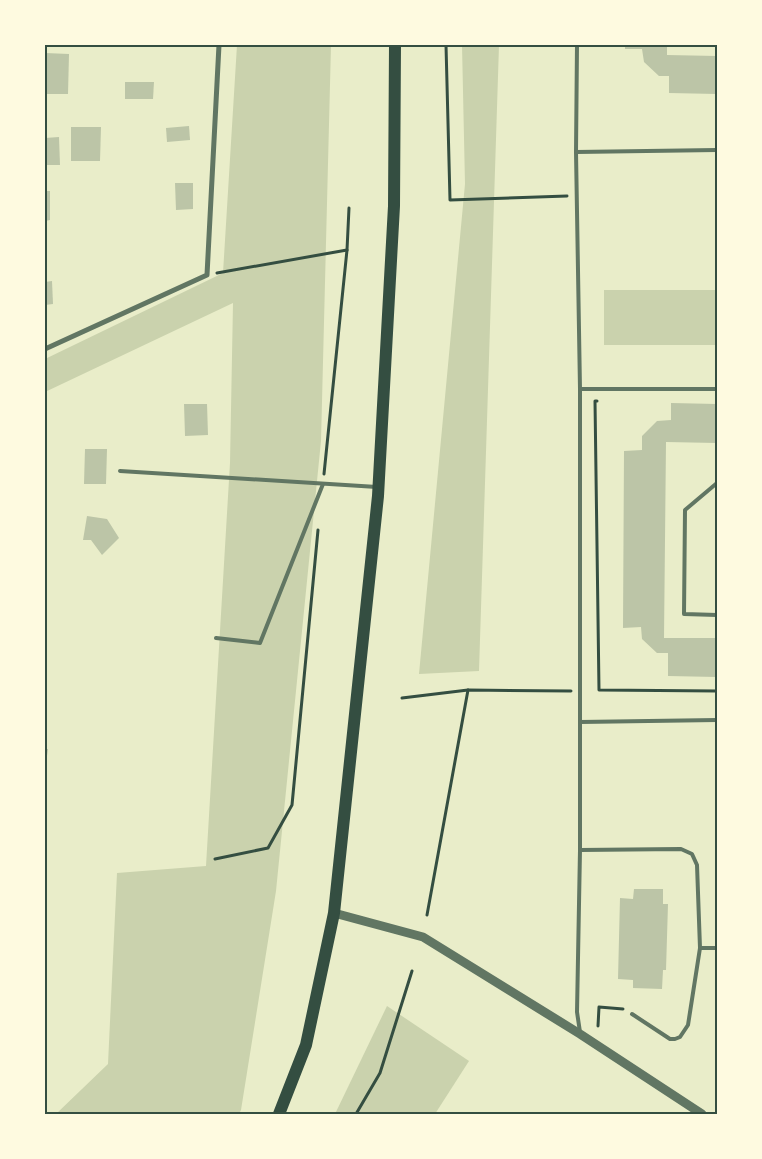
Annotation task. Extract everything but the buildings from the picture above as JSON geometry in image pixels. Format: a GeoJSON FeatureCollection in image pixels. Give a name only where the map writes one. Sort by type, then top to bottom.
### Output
{"type":"FeatureCollection","features":[{"type":"Feature","properties":{"kind":"main road"},"geometry":{"type":"LineString","coordinates":[[279,1114],[306,1045],[334,913],[379,488],[394,206],[395,45]]}},
{"type":"Feature","properties":{"kind":"street"},"geometry":{"type":"LineString","coordinates":[[45,349],[207,275],[219,45]]}},
{"type":"Feature","properties":{"kind":"street"},"geometry":{"type":"LineString","coordinates":[[334,913],[423,938],[580,1034],[702,1114]]}},
{"type":"Feature","properties":{"kind":"lane"},"geometry":{"type":"LineString","coordinates":[[577,45],[576,152],[580,389],[580,850],[577,1012],[580,1034]]}},
{"type":"Feature","properties":{"kind":"lane"},"geometry":{"type":"LineString","coordinates":[[576,152],[717,150]]}},
{"type":"Feature","properties":{"kind":"lane"},"geometry":{"type":"LineString","coordinates":[[580,389],[717,389]]}},
{"type":"Feature","properties":{"kind":"lane"},"geometry":{"type":"LineString","coordinates":[[120,470],[379,488]]}},
{"type":"Feature","properties":{"kind":"lane"},"geometry":{"type":"LineString","coordinates":[[717,483],[686,510],[684,614],[717,615]]}},
{"type":"Feature","properties":{"kind":"lane"},"geometry":{"type":"LineString","coordinates":[[216,638],[260,643],[323,484]]}},
{"type":"Feature","properties":{"kind":"lane"},"geometry":{"type":"LineString","coordinates":[[580,722],[717,720]]}},
{"type":"Feature","properties":{"kind":"lane"},"geometry":{"type":"LineString","coordinates":[[580,850],[680,849],[692,854],[697,865],[700,948],[688,1025],[680,1037],[675,1039],[670,1038],[632,1014]]}},
{"type":"Feature","properties":{"kind":"lane"},"geometry":{"type":"LineString","coordinates":[[700,948],[717,948]]}},
{"type":"Feature","properties":{"kind":"path"},"geometry":{"type":"LineString","coordinates":[[446,45],[450,200],[577,195]]}},
{"type":"Feature","properties":{"kind":"path"},"geometry":{"type":"LineString","coordinates":[[323,484],[347,250],[348,208]]}},
{"type":"Feature","properties":{"kind":"path"},"geometry":{"type":"LineString","coordinates":[[207,275],[347,250]]}},
{"type":"Feature","properties":{"kind":"path"},"geometry":{"type":"LineString","coordinates":[[605,401],[595,401],[599,690],[717,691]]}},
{"type":"Feature","properties":{"kind":"path"},"geometry":{"type":"LineString","coordinates":[[215,859],[268,848],[292,805],[319,522]]}},
{"type":"Feature","properties":{"kind":"path"},"geometry":{"type":"LineString","coordinates":[[427,915],[468,690]]}},
{"type":"Feature","properties":{"kind":"path"},"geometry":{"type":"LineString","coordinates":[[402,698],[468,690],[580,691]]}},
{"type":"Feature","properties":{"kind":"path"},"geometry":{"type":"LineString","coordinates":[[356,1114],[380,1073],[412,971]]}},
{"type":"Feature","properties":{"kind":"path"},"geometry":{"type":"LineString","coordinates":[[598,1026],[599,1007],[622,1008],[632,1014]]}},
{"type":"Feature","properties":{"kind":"green space"},"geometry":{"type":"Polygon","coordinates":[[[237,45],[331,45],[321,441],[276,891],[241,1110],[239,1114],[56,1114],[108,1064],[117,873],[206,866],[230,463],[233,303],[45,392],[45,359],[223,273],[237,45]]]}},
{"type":"Feature","properties":{"kind":"green space"},"geometry":{"type":"Polygon","coordinates":[[[462,45],[499,45],[479,671],[419,674],[465,184],[462,45]]]}},
{"type":"Feature","properties":{"kind":"green space"},"geometry":{"type":"Polygon","coordinates":[[[604,290],[717,290],[717,345],[604,345],[604,290]]]}},
{"type":"Feature","properties":{"kind":"green space"},"geometry":{"type":"Polygon","coordinates":[[[387,1006],[469,1061],[435,1114],[335,1114],[387,1006]]]}}]}
